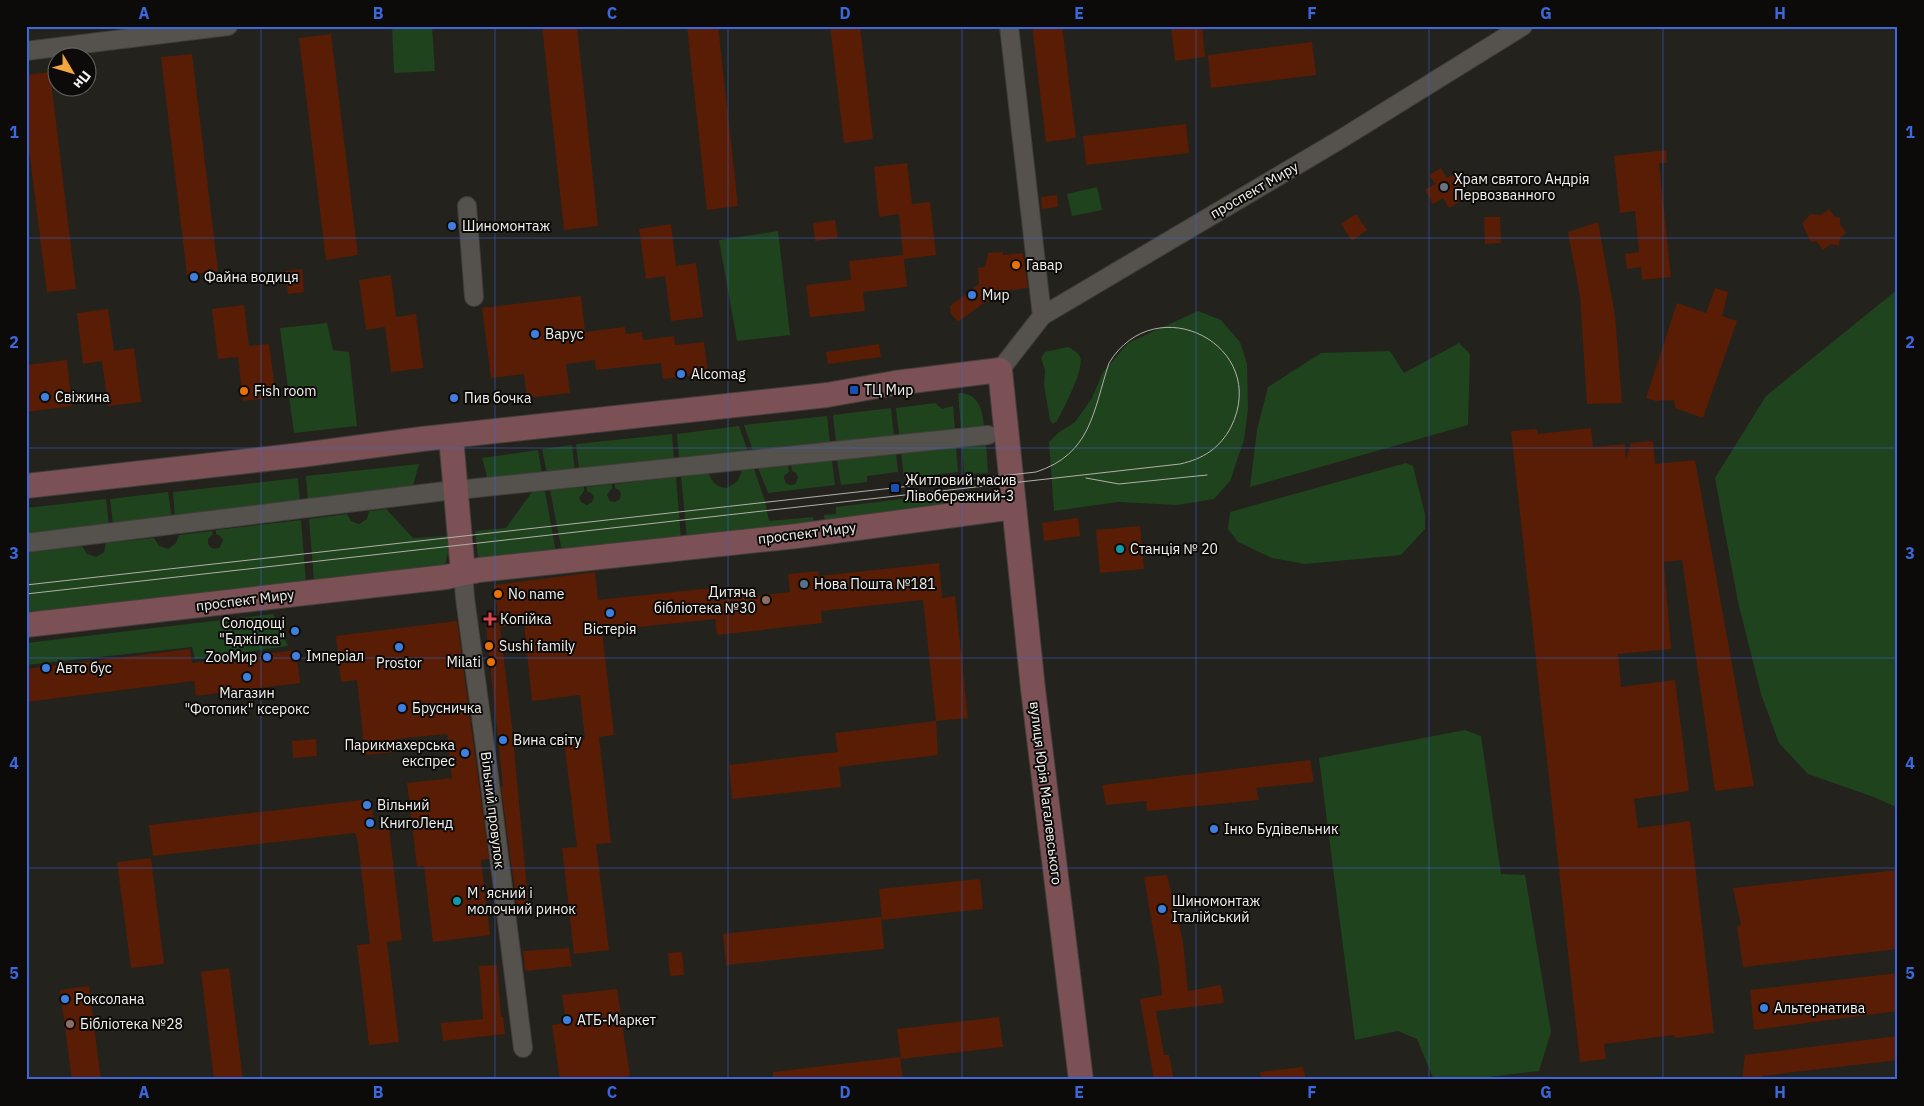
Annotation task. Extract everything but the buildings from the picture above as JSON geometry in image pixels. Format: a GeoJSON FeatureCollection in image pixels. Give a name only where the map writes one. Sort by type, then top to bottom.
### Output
{"type":"FeatureCollection","features":[{"type":"Feature","properties":{"kind":"street"},"geometry":{"type":"LineString","coordinates":[[26,51],[228,26]]}},
{"type":"Feature","properties":{"kind":"street"},"geometry":{"type":"LineString","coordinates":[[1009,26],[1042,316]]}},
{"type":"Feature","properties":{"kind":"street","name":"проспект Миру"},"geometry":{"type":"LineString","coordinates":[[1000,370],[1042,316],[1341,139],[1523,26]]}},
{"type":"Feature","properties":{"kind":"street"},"geometry":{"type":"LineString","coordinates":[[467,206],[474,297]]}},
{"type":"Feature","properties":{"kind":"street"},"geometry":{"type":"LineString","coordinates":[[26,486],[827,395],[895,383],[1000,370],[1014,507]]}},
{"type":"Feature","properties":{"kind":"street"},"geometry":{"type":"LineString","coordinates":[[467,489],[988,435]]}},
{"type":"Feature","properties":{"kind":"street"},"geometry":{"type":"LineString","coordinates":[[451,437],[463,573]]}},
{"type":"Feature","properties":{"kind":"street"},"geometry":{"type":"LineString","coordinates":[[26,544],[446,492]]}},
{"type":"Feature","properties":{"kind":"street","name":"проспект Миру"},"geometry":{"type":"LineString","coordinates":[[26,625],[437,578],[463,573],[797,536],[1014,507]]}},
{"type":"Feature","properties":{"kind":"street","name":"вулиця Юрія Магалевського"},"geometry":{"type":"LineString","coordinates":[[1014,507],[1034,699],[1081,1080]]}},
{"type":"Feature","properties":{"kind":"street","name":"Вільний провулок"},"geometry":{"type":"LineString","coordinates":[[463,573],[522,1048]]}},
{"type":"Feature","properties":{"kind":"green space"},"geometry":{"type":"Polygon","coordinates":[[[392,26],[432,26],[435,71],[394,73],[392,26]]]}},
{"type":"Feature","properties":{"kind":"green space"},"geometry":{"type":"Polygon","coordinates":[[[1097,187],[1102,210],[1072,216],[1067,194],[1097,187]]]}},
{"type":"Feature","properties":{"kind":"green space"},"geometry":{"type":"Polygon","coordinates":[[[778,231],[790,335],[737,341],[719,240],[778,231]]]}},
{"type":"Feature","properties":{"kind":"green space"},"geometry":{"type":"Polygon","coordinates":[[[1898,289],[1898,808],[1874,797],[1808,774],[1779,743],[1761,694],[1738,602],[1715,478],[1766,396],[1898,289]]]}},
{"type":"Feature","properties":{"kind":"green space"},"geometry":{"type":"Polygon","coordinates":[[[1198,311],[1221,320],[1240,342],[1247,364],[1248,409],[1244,440],[1230,481],[1214,499],[1177,505],[1118,502],[1054,511],[1049,442],[1058,433],[1075,422],[1092,398],[1103,372],[1128,343],[1198,311]]]}},
{"type":"Feature","properties":{"kind":"green space"},"geometry":{"type":"Polygon","coordinates":[[[327,323],[333,350],[349,352],[357,426],[294,433],[280,328],[327,323]]]}},
{"type":"Feature","properties":{"kind":"green space"},"geometry":{"type":"Polygon","coordinates":[[[1459,343],[1470,354],[1468,425],[1250,487],[1257,430],[1268,387],[1321,353],[1390,351],[1404,373],[1459,343]]]}},
{"type":"Feature","properties":{"kind":"green space"},"geometry":{"type":"Polygon","coordinates":[[[1068,347],[1077,352],[1081,363],[1073,389],[1057,421],[1053,424],[1050,420],[1044,385],[1045,370],[1041,358],[1045,352],[1068,347]]]}},
{"type":"Feature","properties":{"kind":"green space"},"geometry":{"type":"Polygon","coordinates":[[[958,393],[975,399],[982,414],[984,426],[961,429],[958,393]]]}},
{"type":"Feature","properties":{"kind":"green space"},"geometry":{"type":"Polygon","coordinates":[[[935,403],[942,409],[953,406],[955,430],[899,435],[896,408],[935,403]]]}},
{"type":"Feature","properties":{"kind":"green space"},"geometry":{"type":"Polygon","coordinates":[[[891,408],[894,437],[836,443],[833,415],[891,408]]]}},
{"type":"Feature","properties":{"kind":"green space"},"geometry":{"type":"Polygon","coordinates":[[[827,416],[830,443],[753,451],[744,425],[827,416]]]}},
{"type":"Feature","properties":{"kind":"green space"},"geometry":{"type":"Polygon","coordinates":[[[739,426],[748,452],[679,459],[677,434],[739,426]]]}},
{"type":"Feature","properties":{"kind":"green space"},"geometry":{"type":"Polygon","coordinates":[[[672,434],[674,460],[579,470],[576,444],[672,434]]]}},
{"type":"Feature","properties":{"kind":"green space"},"geometry":{"type":"Polygon","coordinates":[[[986,443],[988,473],[964,474],[962,446],[986,443]]]}},
{"type":"Feature","properties":{"kind":"green space"},"geometry":{"type":"Polygon","coordinates":[[[572,445],[575,471],[547,474],[542,449],[572,445]]]}},
{"type":"Feature","properties":{"kind":"green space"},"geometry":{"type":"Polygon","coordinates":[[[956,447],[958,472],[904,478],[901,453],[956,447]]]}},
{"type":"Feature","properties":{"kind":"green space"},"geometry":{"type":"Polygon","coordinates":[[[538,450],[542,474],[488,480],[482,458],[538,450]]]}},
{"type":"Feature","properties":{"kind":"green space"},"geometry":{"type":"Polygon","coordinates":[[[896,453],[898,472],[867,476],[867,482],[841,485],[837,460],[896,453]]]}},
{"type":"Feature","properties":{"kind":"green space"},"geometry":{"type":"Polygon","coordinates":[[[832,460],[835,485],[768,493],[758,468],[788,465],[789,472],[784,476],[784,479],[786,483],[792,485],[796,483],[798,477],[792,471],[791,464],[832,460]]]}},
{"type":"Feature","properties":{"kind":"green space"},"geometry":{"type":"Polygon","coordinates":[[[1406,463],[1413,466],[1425,514],[1425,529],[1401,555],[1305,564],[1272,558],[1238,542],[1228,529],[1230,512],[1406,463]]]}},
{"type":"Feature","properties":{"kind":"green space"},"geometry":{"type":"Polygon","coordinates":[[[419,464],[412,489],[308,502],[306,476],[419,464]]]}},
{"type":"Feature","properties":{"kind":"green space"},"geometry":{"type":"Polygon","coordinates":[[[754,469],[765,501],[769,521],[813,517],[814,523],[687,538],[681,476],[709,473],[715,484],[727,488],[738,481],[742,470],[754,469]]]}},
{"type":"Feature","properties":{"kind":"green space"},"geometry":{"type":"Polygon","coordinates":[[[676,477],[681,539],[562,552],[550,490],[584,487],[584,491],[579,498],[581,502],[587,505],[592,502],[594,497],[587,491],[587,487],[612,484],[612,488],[607,495],[610,501],[615,502],[620,499],[621,494],[615,488],[615,484],[676,477]]]}},
{"type":"Feature","properties":{"kind":"green space"},"geometry":{"type":"Polygon","coordinates":[[[298,478],[300,503],[175,517],[173,492],[298,478]]]}},
{"type":"Feature","properties":{"kind":"green space"},"geometry":{"type":"Polygon","coordinates":[[[545,491],[556,553],[485,561],[478,558],[475,531],[506,528],[532,492],[545,491]]]}},
{"type":"Feature","properties":{"kind":"green space"},"geometry":{"type":"Polygon","coordinates":[[[168,492],[172,518],[113,525],[110,499],[168,492]]]}},
{"type":"Feature","properties":{"kind":"green space"},"geometry":{"type":"Polygon","coordinates":[[[959,492],[960,504],[825,522],[824,515],[836,514],[836,507],[959,492]]]}},
{"type":"Feature","properties":{"kind":"green space"},"geometry":{"type":"Polygon","coordinates":[[[106,499],[109,526],[26,535],[26,508],[106,499]]]}},
{"type":"Feature","properties":{"kind":"green space"},"geometry":{"type":"Polygon","coordinates":[[[386,509],[413,538],[447,536],[449,549],[445,565],[314,581],[309,519],[347,514],[351,521],[359,524],[367,519],[369,511],[386,509]]]}},
{"type":"Feature","properties":{"kind":"green space"},"geometry":{"type":"Polygon","coordinates":[[[301,520],[306,582],[26,616],[26,553],[82,546],[87,554],[96,557],[104,552],[106,543],[154,538],[159,546],[168,549],[176,543],[179,535],[212,531],[213,534],[208,539],[208,542],[215,549],[220,547],[223,540],[216,534],[216,530],[301,520]]]}},
{"type":"Feature","properties":{"kind":"green space"},"geometry":{"type":"Polygon","coordinates":[[[273,614],[288,646],[195,659],[192,647],[26,665],[26,643],[273,614]]]}},
{"type":"Feature","properties":{"kind":"green space"},"geometry":{"type":"Polygon","coordinates":[[[1465,730],[1481,736],[1501,874],[1525,875],[1551,1032],[1539,1071],[1463,1080],[1434,1080],[1417,1039],[1398,1031],[1355,1040],[1319,758],[1465,730]]]}},
{"type":"Feature","properties":{"kind":"tram line"},"geometry":{"type":"LineString","coordinates":[[26,585],[1036,472],[1054,464],[1079,443],[1093,414],[1109,363],[1129,340],[1154,329],[1179,328],[1203,336],[1222,351],[1235,372],[1239,398],[1231,427],[1227,434],[1216,447],[1203,456],[1180,464],[26,594]]}},
{"type":"Feature","properties":{"kind":"tram line"},"geometry":{"type":"LineString","coordinates":[[1086,478],[1119,484],[1207,475]]}},
{"type":"Feature","properties":{"kind":"place","name":"Храм святого Андрія Первозванного"},"geometry":{"type":"Point","coordinates":[1444,187]}},
{"type":"Feature","properties":{"kind":"place","name":"Шиномонтаж"},"geometry":{"type":"Point","coordinates":[452,226]}},
{"type":"Feature","properties":{"kind":"place","name":"Гавар"},"geometry":{"type":"Point","coordinates":[1016,265]}},
{"type":"Feature","properties":{"kind":"place","name":"Файна водиця"},"geometry":{"type":"Point","coordinates":[194,277]}},
{"type":"Feature","properties":{"kind":"place","name":"Мир"},"geometry":{"type":"Point","coordinates":[972,295]}},
{"type":"Feature","properties":{"kind":"place","name":"Варус"},"geometry":{"type":"Point","coordinates":[535,334]}},
{"type":"Feature","properties":{"kind":"place","name":"Alcomag"},"geometry":{"type":"Point","coordinates":[681,374]}},
{"type":"Feature","properties":{"kind":"place","name":"ТЦ Мир"},"geometry":{"type":"Point","coordinates":[854,390]}},
{"type":"Feature","properties":{"kind":"place","name":"Fish room"},"geometry":{"type":"Point","coordinates":[244,391]}},
{"type":"Feature","properties":{"kind":"place","name":"Свіжина"},"geometry":{"type":"Point","coordinates":[45,397]}},
{"type":"Feature","properties":{"kind":"place","name":"Пив бочка"},"geometry":{"type":"Point","coordinates":[454,398]}},
{"type":"Feature","properties":{"kind":"place","name":"Житловий масив Лівобережний-3"},"geometry":{"type":"Point","coordinates":[895,488]}},
{"type":"Feature","properties":{"kind":"place","name":"Станція № 20"},"geometry":{"type":"Point","coordinates":[1120,549]}},
{"type":"Feature","properties":{"kind":"place","name":"Нова Пошта №181"},"geometry":{"type":"Point","coordinates":[804,584]}},
{"type":"Feature","properties":{"kind":"place","name":"No name"},"geometry":{"type":"Point","coordinates":[498,594]}},
{"type":"Feature","properties":{"kind":"place","name":"Дитяча бібліотека №30"},"geometry":{"type":"Point","coordinates":[766,600]}},
{"type":"Feature","properties":{"kind":"place","name":"Вістерія"},"geometry":{"type":"Point","coordinates":[610,613]}},
{"type":"Feature","properties":{"kind":"place","name":"Копійка"},"geometry":{"type":"Point","coordinates":[490,619]}},
{"type":"Feature","properties":{"kind":"place","name":"Солодощі \"Бджілка\""},"geometry":{"type":"Point","coordinates":[295,631]}},
{"type":"Feature","properties":{"kind":"place","name":"Sushi family"},"geometry":{"type":"Point","coordinates":[489,646]}},
{"type":"Feature","properties":{"kind":"place","name":"Prostor"},"geometry":{"type":"Point","coordinates":[399,647]}},
{"type":"Feature","properties":{"kind":"place","name":"Імперіал"},"geometry":{"type":"Point","coordinates":[296,656]}},
{"type":"Feature","properties":{"kind":"place","name":"ZooМир"},"geometry":{"type":"Point","coordinates":[267,657]}},
{"type":"Feature","properties":{"kind":"place","name":"Milati"},"geometry":{"type":"Point","coordinates":[491,662]}},
{"type":"Feature","properties":{"kind":"place","name":"Авто бус"},"geometry":{"type":"Point","coordinates":[46,668]}},
{"type":"Feature","properties":{"kind":"place","name":"Магазин \"Фотопик\" ксерокс"},"geometry":{"type":"Point","coordinates":[247,677]}},
{"type":"Feature","properties":{"kind":"place","name":"Брусничка"},"geometry":{"type":"Point","coordinates":[402,708]}},
{"type":"Feature","properties":{"kind":"place","name":"Вина світу"},"geometry":{"type":"Point","coordinates":[503,740]}},
{"type":"Feature","properties":{"kind":"place","name":"Парикмахерська експрес"},"geometry":{"type":"Point","coordinates":[465,753]}},
{"type":"Feature","properties":{"kind":"place","name":"Вільний"},"geometry":{"type":"Point","coordinates":[367,805]}},
{"type":"Feature","properties":{"kind":"place","name":"КнигоЛенд"},"geometry":{"type":"Point","coordinates":[370,823]}},
{"type":"Feature","properties":{"kind":"place","name":"Інко Будівельник"},"geometry":{"type":"Point","coordinates":[1214,829]}},
{"type":"Feature","properties":{"kind":"place","name":"Мʼясний і молочний ринок"},"geometry":{"type":"Point","coordinates":[457,901]}},
{"type":"Feature","properties":{"kind":"place","name":"Шиномонтаж Італійський"},"geometry":{"type":"Point","coordinates":[1162,909]}},
{"type":"Feature","properties":{"kind":"place","name":"Роксолана"},"geometry":{"type":"Point","coordinates":[65,999]}},
{"type":"Feature","properties":{"kind":"place","name":"Альтернатива"},"geometry":{"type":"Point","coordinates":[1764,1008]}},
{"type":"Feature","properties":{"kind":"place","name":"АТБ-Маркет"},"geometry":{"type":"Point","coordinates":[567,1020]}},
{"type":"Feature","properties":{"kind":"place","name":"Бібліотека №28"},"geometry":{"type":"Point","coordinates":[70,1024]}}]}
